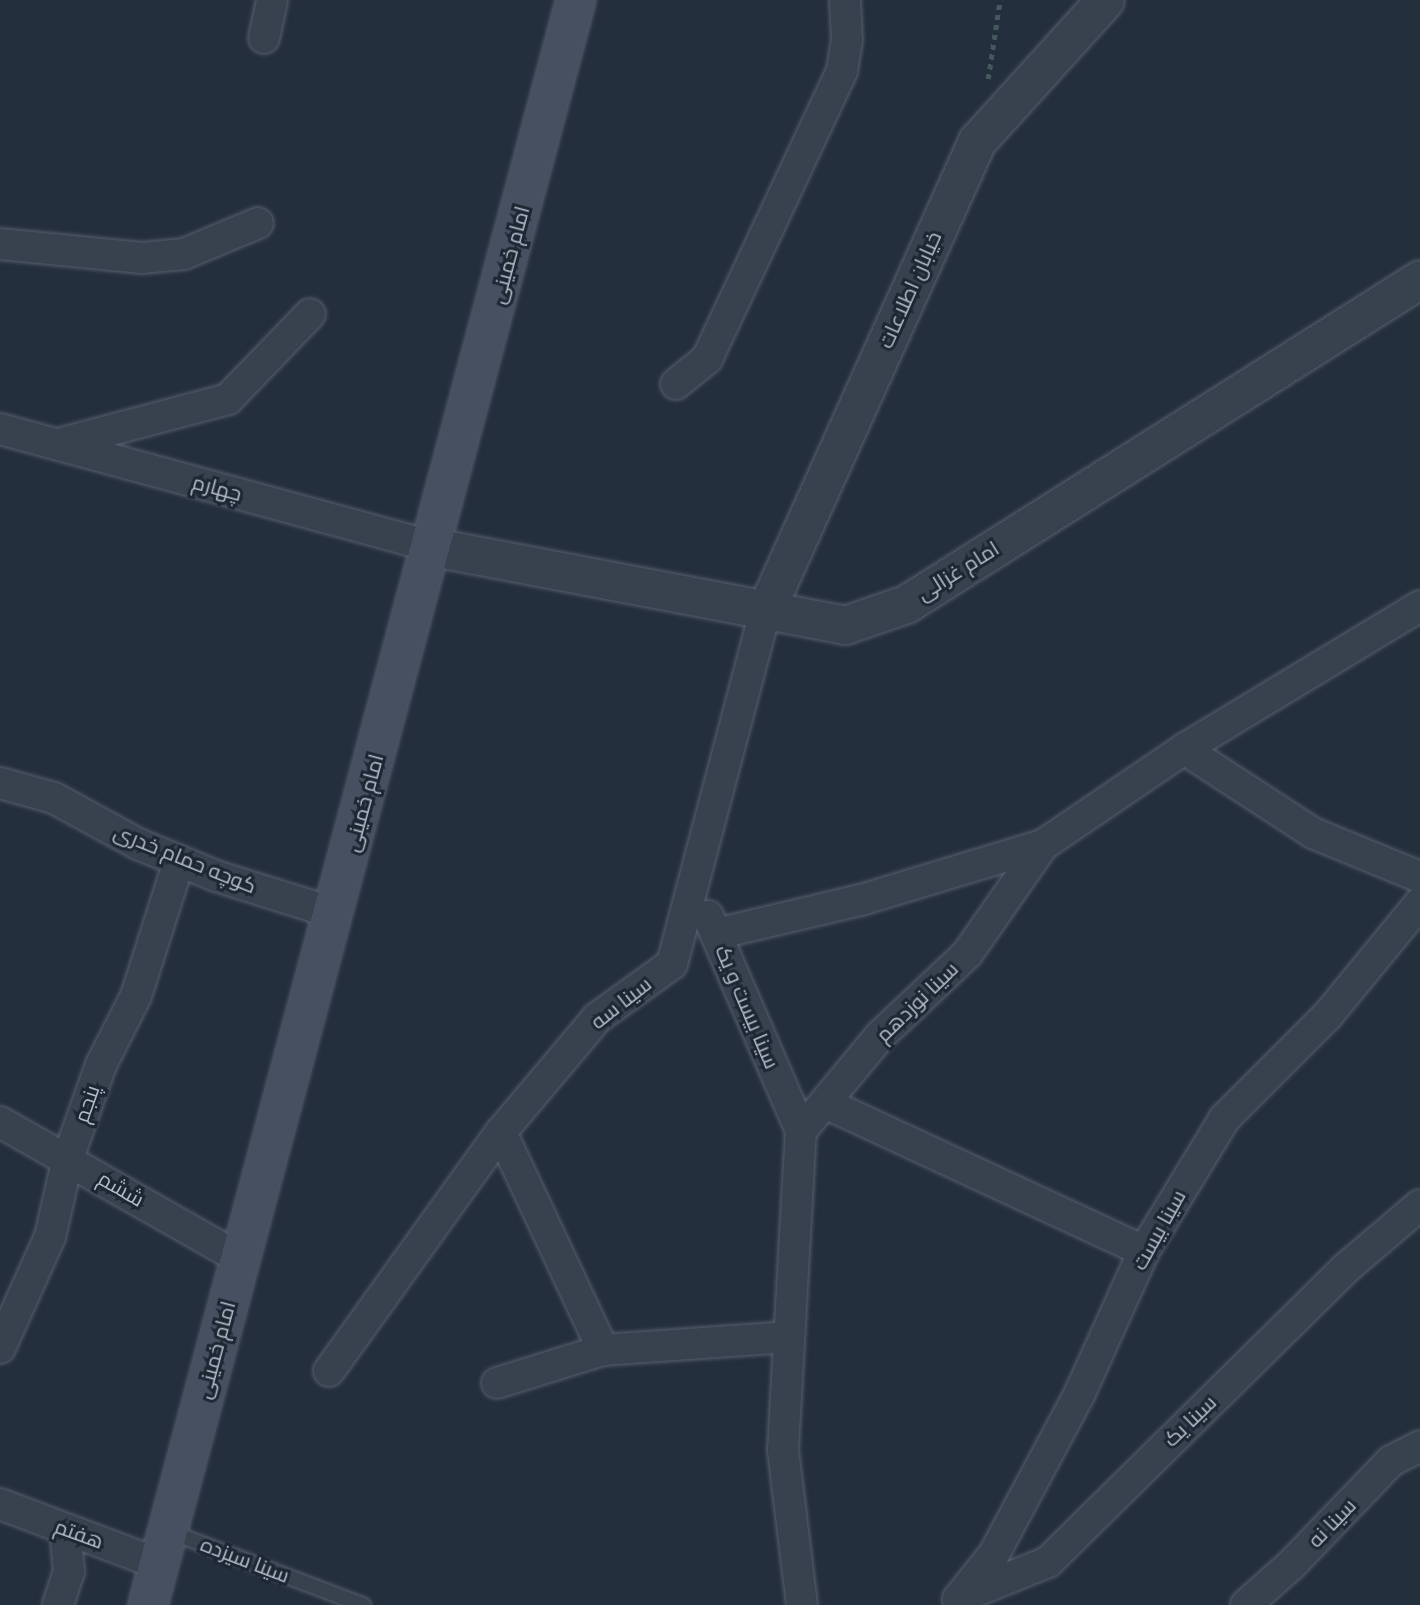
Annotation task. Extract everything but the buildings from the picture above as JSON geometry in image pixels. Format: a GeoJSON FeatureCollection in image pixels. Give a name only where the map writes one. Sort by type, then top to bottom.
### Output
{"type":"FeatureCollection","features":[{"type":"Feature","properties":{"kind":"main road","name":"امام خمینی"},"geometry":{"type":"LineString","coordinates":[[148,1605],[433,547],[576,0]]}},
{"type":"Feature","properties":{"kind":"street"},"geometry":{"type":"LineString","coordinates":[[264,38],[272,0]]}},
{"type":"Feature","properties":{"kind":"street"},"geometry":{"type":"LineString","coordinates":[[676,384],[707,359],[842,71],[847,40],[845,0]]}},
{"type":"Feature","properties":{"kind":"street","name":"خیابان اطلاعات"},"geometry":{"type":"LineString","coordinates":[[765,612],[977,141],[1105,0]]}},
{"type":"Feature","properties":{"kind":"street"},"geometry":{"type":"LineString","coordinates":[[0,244],[142,258],[184,254],[258,223]]}},
{"type":"Feature","properties":{"kind":"street","name":"امام غزالی"},"geometry":{"type":"LineString","coordinates":[[433,547],[765,612],[845,625],[906,604],[1418,285]]}},
{"type":"Feature","properties":{"kind":"street"},"geometry":{"type":"LineString","coordinates":[[59,444],[228,399],[310,314]]}},
{"type":"Feature","properties":{"kind":"street","name":"چهارم"},"geometry":{"type":"LineString","coordinates":[[2,426],[433,547]]}},
{"type":"Feature","properties":{"kind":"street","name":"سینا نوزدهم"},"geometry":{"type":"LineString","coordinates":[[801,1130],[880,1036],[967,954],[1044,845],[1184,749],[1420,606]]}},
{"type":"Feature","properties":{"kind":"street","name":"سینا سه"},"geometry":{"type":"LineString","coordinates":[[329,1371],[501,1132],[597,1018],[672,964],[765,612]]}},
{"type":"Feature","properties":{"kind":"street"},"geometry":{"type":"LineString","coordinates":[[1184,749],[1313,833],[1420,877]]}},
{"type":"Feature","properties":{"kind":"street","name":"کوچه حمام خدری"},"geometry":{"type":"LineString","coordinates":[[0,783],[54,798],[138,844],[178,861],[334,912]]}},
{"type":"Feature","properties":{"kind":"street"},"geometry":{"type":"LineString","coordinates":[[716,934],[864,899],[1044,845]]}},
{"type":"Feature","properties":{"kind":"street","name":"پنجم"},"geometry":{"type":"LineString","coordinates":[[0,1348],[50,1237],[68,1158],[101,1065],[136,996],[178,861]]}},
{"type":"Feature","properties":{"kind":"street","name":"سینا بیست و یک"},"geometry":{"type":"LineString","coordinates":[[693,883],[801,1130]]}},
{"type":"Feature","properties":{"kind":"street","name":"سینا بیست"},"geometry":{"type":"LineString","coordinates":[[953,1603],[995,1554],[1079,1395],[1144,1251],[1225,1118],[1328,1015],[1420,903]]}},
{"type":"Feature","properties":{"kind":"street"},"geometry":{"type":"LineString","coordinates":[[825,1103],[1144,1251]]}},
{"type":"Feature","properties":{"kind":"street","name":"ششم"},"geometry":{"type":"LineString","coordinates":[[0,1122],[68,1158],[241,1259]]}},
{"type":"Feature","properties":{"kind":"street"},"geometry":{"type":"LineString","coordinates":[[801,1130],[783,1450],[802,1605]]}},
{"type":"Feature","properties":{"kind":"street"},"geometry":{"type":"LineString","coordinates":[[501,1132],[603,1350]]}},
{"type":"Feature","properties":{"kind":"street","name":"سینا یک"},"geometry":{"type":"LineString","coordinates":[[953,1603],[1048,1562],[1346,1268],[1420,1205]]}},
{"type":"Feature","properties":{"kind":"street"},"geometry":{"type":"LineString","coordinates":[[497,1383],[603,1350],[789,1337]]}},
{"type":"Feature","properties":{"kind":"street","name":"سینا نه"},"geometry":{"type":"LineString","coordinates":[[1246,1605],[1293,1564],[1391,1461],[1420,1446]]}},
{"type":"Feature","properties":{"kind":"street","name":"هفتم"},"geometry":{"type":"LineString","coordinates":[[0,1504],[65,1529],[163,1547]]}},
{"type":"Feature","properties":{"kind":"street"},"geometry":{"type":"LineString","coordinates":[[58,1605],[69,1572],[65,1529]]}},
{"type":"Feature","properties":{"kind":"lane","name":"سینا سیزده"},"geometry":{"type":"LineString","coordinates":[[163,1547],[363,1605]]}},
{"type":"Feature","properties":{"kind":"path"},"geometry":{"type":"LineString","coordinates":[[986,90],[1000,0]]}}]}
